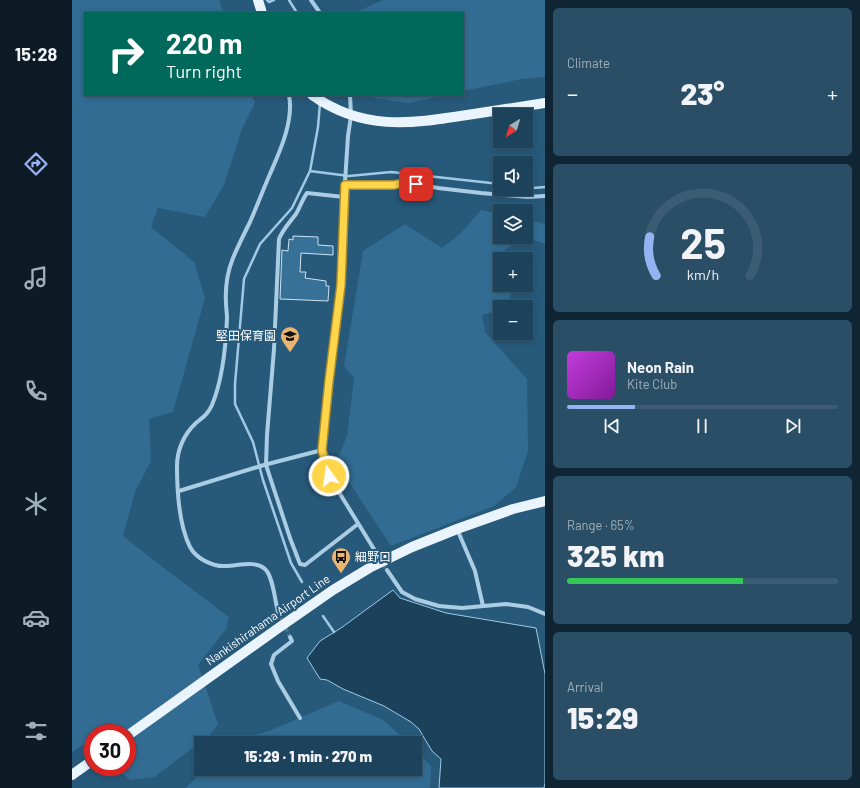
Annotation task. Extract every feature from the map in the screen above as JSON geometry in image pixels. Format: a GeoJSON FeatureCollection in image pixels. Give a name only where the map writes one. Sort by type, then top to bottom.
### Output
{"type":"FeatureCollection","features":[{"type":"Feature","properties":{"kind":"main road"},"geometry":{"type":"LineString","coordinates":[[258,0],[262,12]]}},
{"type":"Feature","properties":{"kind":"main road"},"geometry":{"type":"LineString","coordinates":[[314,96],[324,103],[351,116],[372,121],[395,123],[425,122],[545,103]]}},
{"type":"Feature","properties":{"kind":"main road","name":"Nankishirahama Airport Line"},"geometry":{"type":"LineString","coordinates":[[136,730],[277,629],[371,567],[457,529],[545,501]]}},
{"type":"Feature","properties":{"kind":"main road"},"geometry":{"type":"LineString","coordinates":[[72,775],[84,766]]}},
{"type":"Feature","properties":{"kind":"street"},"geometry":{"type":"LineString","coordinates":[[311,0],[319,12]]}},
{"type":"Feature","properties":{"kind":"street"},"geometry":{"type":"LineString","coordinates":[[278,612],[270,574],[264,568],[250,564],[223,567],[214,565],[198,556],[191,549],[187,540],[180,510],[177,465],[178,452],[184,438],[195,424],[207,414],[216,393],[227,316],[226,280],[233,258],[251,220],[287,130],[289,96]]}},
{"type":"Feature","properties":{"kind":"street"},"geometry":{"type":"LineString","coordinates":[[350,96],[351,116],[348,136],[344,197],[341,285],[322,450],[329,476],[377,554]]}},
{"type":"Feature","properties":{"kind":"street"},"geometry":{"type":"LineString","coordinates":[[345,183],[394,185],[406,182],[438,188],[481,193],[527,197],[545,196]]}},
{"type":"Feature","properties":{"kind":"street"},"geometry":{"type":"LineString","coordinates":[[344,197],[307,193],[296,213],[282,231],[279,239],[274,318],[274,350],[265,465],[300,564],[305,565],[358,524]]}},
{"type":"Feature","properties":{"kind":"street"},"geometry":{"type":"LineString","coordinates":[[179,491],[265,465],[322,450]]}},
{"type":"Feature","properties":{"kind":"street"},"geometry":{"type":"LineString","coordinates":[[457,529],[475,571],[483,606]]}},
{"type":"Feature","properties":{"kind":"street"},"geometry":{"type":"LineString","coordinates":[[388,570],[402,592],[415,599],[439,606],[462,608],[506,604],[528,607],[545,614]]}},
{"type":"Feature","properties":{"kind":"street"},"geometry":{"type":"LineString","coordinates":[[290,637],[292,641],[274,655],[271,664],[278,682],[300,718]]}},
{"type":"Feature","properties":{"kind":"shaded area"},"geometry":{"type":"Polygon","coordinates":[[[72,0],[219,0],[224,12],[84,12],[84,96],[252,96],[255,103],[242,129],[224,185],[205,217],[158,208],[151,227],[194,262],[205,298],[173,412],[149,419],[151,461],[135,492],[123,536],[229,617],[226,629],[198,665],[218,724],[209,736],[194,736],[194,747],[154,777],[131,780],[125,776],[136,776],[136,724],[84,724],[84,746],[82,745],[72,753],[72,0]]]}},
{"type":"Feature","properties":{"kind":"shaded area"},"geometry":{"type":"Polygon","coordinates":[[[383,0],[545,0],[545,77],[522,79],[464,91],[464,12],[356,12],[383,0]]]}},
{"type":"Feature","properties":{"kind":"shaded area"},"geometry":{"type":"Polygon","coordinates":[[[373,96],[441,96],[409,103],[374,98],[373,96]]]}},
{"type":"Feature","properties":{"kind":"shaded area"},"geometry":{"type":"Polygon","coordinates":[[[481,210],[493,213],[493,244],[514,244],[502,252],[493,252],[493,292],[512,292],[509,300],[493,300],[493,312],[482,315],[485,332],[527,379],[528,451],[516,487],[494,506],[391,546],[336,462],[347,436],[354,378],[344,366],[363,251],[405,224],[442,248],[460,234],[481,210]]]}},
{"type":"Feature","properties":{"kind":"shaded area"},"geometry":{"type":"Polygon","coordinates":[[[533,221],[545,224],[545,244],[533,240],[533,221]]]}},
{"type":"Feature","properties":{"kind":"shaded area"},"geometry":{"type":"Polygon","coordinates":[[[393,590],[400,598],[446,613],[536,628],[545,674],[544,788],[439,788],[441,759],[432,751],[419,729],[411,722],[384,706],[343,689],[327,680],[320,679],[307,658],[320,641],[341,628],[393,590]]]}},
{"type":"Feature","properties":{"kind":"shaded area"},"geometry":{"type":"Polygon","coordinates":[[[339,701],[383,720],[401,736],[250,736],[269,731],[339,701]]]}},
{"type":"Feature","properties":{"kind":"shaded area"},"geometry":{"type":"Polygon","coordinates":[[[422,756],[431,766],[430,788],[185,788],[199,776],[422,776],[422,756]]]}},
{"type":"Feature","properties":{"kind":"building"},"geometry":{"type":"Polygon","coordinates":[[[293,236],[318,237],[318,245],[333,246],[333,255],[301,253],[300,272],[306,272],[305,278],[326,281],[326,286],[329,286],[328,301],[280,299],[282,250],[288,251],[289,239],[293,240],[293,236]]]}},
{"type":"Feature","properties":{"kind":"waterway"},"geometry":{"type":"LineString","coordinates":[[267,0],[269,2],[274,0]]}},
{"type":"Feature","properties":{"kind":"waterway"},"geometry":{"type":"LineString","coordinates":[[289,0],[296,12]]}},
{"type":"Feature","properties":{"kind":"waterway"},"geometry":{"type":"LineString","coordinates":[[310,171],[318,127],[320,103]]}},
{"type":"Feature","properties":{"kind":"waterway"},"geometry":{"type":"LineString","coordinates":[[302,582],[291,563],[263,480],[253,442],[235,404],[235,384],[244,279],[260,244],[292,208],[310,171],[349,176],[391,172],[493,183]]}},
{"type":"Feature","properties":{"kind":"waterway"},"geometry":{"type":"LineString","coordinates":[[533,188],[545,187]]}},
{"type":"Feature","properties":{"kind":"waterway"},"geometry":{"type":"LineString","coordinates":[[323,616],[334,632]]}},
{"type":"Feature","properties":{"kind":"tunnel"},"geometry":{"type":"LineString","coordinates":[[377,554],[387,570]]}},
{"type":"Feature","properties":{"kind":"tunnel"},"geometry":{"type":"LineString","coordinates":[[278,612],[290,637]]}},
{"type":"Feature","properties":{"kind":"place","name":"堅田保育園"},"geometry":{"type":"Point","coordinates":[290,353]}},
{"type":"Feature","properties":{"kind":"place","name":"細野口"},"geometry":{"type":"Point","coordinates":[341,574]}},
{"type":"Feature","properties":{"kind":"route"},"geometry":{"type":"LineString","coordinates":[[329,476],[322,450],[341,285],[345,185],[394,185],[406,182],[416,184]]}}]}
